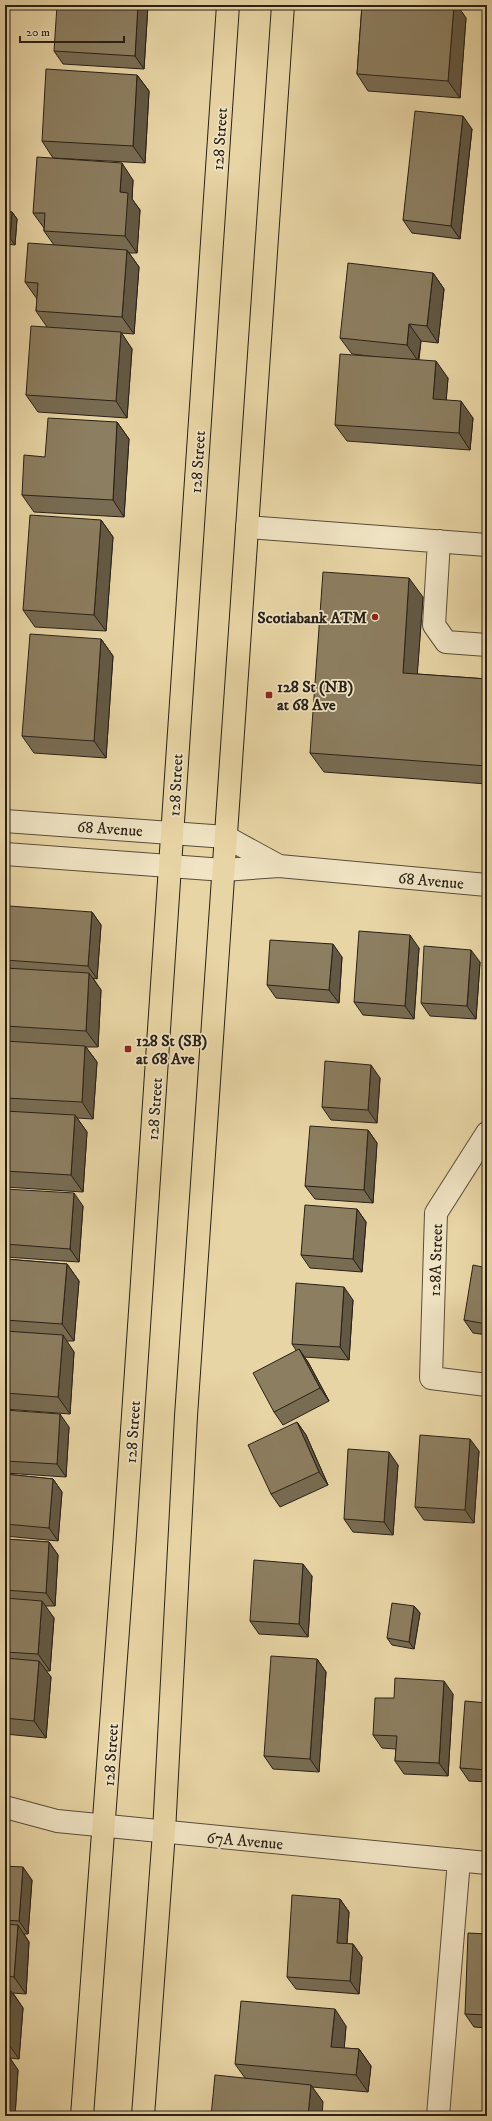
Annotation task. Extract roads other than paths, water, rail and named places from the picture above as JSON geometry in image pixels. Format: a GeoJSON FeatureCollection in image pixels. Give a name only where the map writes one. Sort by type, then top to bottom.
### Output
{"type":"FeatureCollection","features":[{"type":"Feature","properties":{"kind":"main road","name":"128 Street"},"geometry":{"type":"LineString","coordinates":[[82,2116],[105,1826],[228,5]]}},
{"type":"Feature","properties":{"kind":"main road"},"geometry":{"type":"LineString","coordinates":[[143,2116],[164,1832],[186,1416],[283,5]]}},
{"type":"Feature","properties":{"kind":"street"},"geometry":{"type":"LineString","coordinates":[[247,527],[487,545]]}},
{"type":"Feature","properties":{"kind":"street"},"geometry":{"type":"LineString","coordinates":[[439,541],[434,625],[446,642],[487,645]]}},
{"type":"Feature","properties":{"kind":"street","name":"68 Avenue"},"geometry":{"type":"LineString","coordinates":[[5,821],[226,836],[279,866]]}},
{"type":"Feature","properties":{"kind":"street","name":"68 Avenue"},"geometry":{"type":"LineString","coordinates":[[5,854],[224,870],[279,866],[487,885]]}},
{"type":"Feature","properties":{"kind":"street","name":"128A Street"},"geometry":{"type":"LineString","coordinates":[[487,1133],[436,1213],[431,1378],[487,1385]]}},
{"type":"Feature","properties":{"kind":"street","name":"67A Avenue"},"geometry":{"type":"LineString","coordinates":[[5,1807],[57,1821],[487,1863]]}},
{"type":"Feature","properties":{"kind":"street"},"geometry":{"type":"LineString","coordinates":[[438,2116],[459,1860]]}},
{"type":"Feature","properties":{"kind":"place","name":"Scotiabank ATM"},"geometry":{"type":"Point","coordinates":[375,617]}},
{"type":"Feature","properties":{"kind":"place","name":"128 St (NB) at 68 Ave"},"geometry":{"type":"Point","coordinates":[269,695]}},
{"type":"Feature","properties":{"kind":"place","name":"128 St (SB) at 68 Ave"},"geometry":{"type":"Point","coordinates":[128,1049]}}]}
